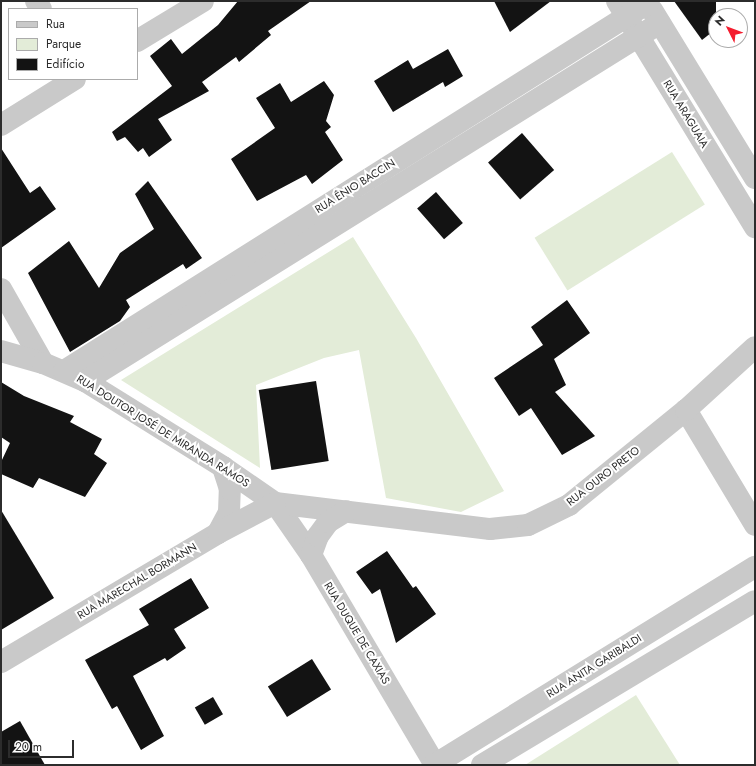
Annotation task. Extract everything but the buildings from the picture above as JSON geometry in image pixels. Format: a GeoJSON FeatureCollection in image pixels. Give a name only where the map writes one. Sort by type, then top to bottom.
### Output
{"type":"FeatureCollection","features":[{"type":"Feature","properties":{"kind":"street"},"geometry":{"type":"LineString","coordinates":[[138,40],[203,1]]}},
{"type":"Feature","properties":{"kind":"street"},"geometry":{"type":"LineString","coordinates":[[647,2],[755,178]]}},
{"type":"Feature","properties":{"kind":"street","name":"RUA ÊNIO BACCIN"},"geometry":{"type":"LineString","coordinates":[[85,381],[217,286],[306,217],[511,88],[621,9],[647,2]]}},
{"type":"Feature","properties":{"kind":"street","name":"RUA ARAGUAIA"},"geometry":{"type":"LineString","coordinates":[[621,9],[755,227]]}},
{"type":"Feature","properties":{"kind":"street","name":"RUA ÊNIO BACCIN"},"geometry":{"type":"LineString","coordinates":[[64,371],[217,286],[317,236],[660,23]]}},
{"type":"Feature","properties":{"kind":"street"},"geometry":{"type":"LineString","coordinates":[[1,125],[73,80]]}},
{"type":"Feature","properties":{"kind":"street"},"geometry":{"type":"LineString","coordinates":[[511,88],[524,108]]}},
{"type":"Feature","properties":{"kind":"street"},"geometry":{"type":"LineString","coordinates":[[707,148],[729,136]]}},
{"type":"Feature","properties":{"kind":"street"},"geometry":{"type":"LineString","coordinates":[[404,156],[416,174]]}},
{"type":"Feature","properties":{"kind":"street"},"geometry":{"type":"LineString","coordinates":[[306,217],[317,236]]}},
{"type":"Feature","properties":{"kind":"street"},"geometry":{"type":"LineString","coordinates":[[1,288],[43,363]]}},
{"type":"Feature","properties":{"kind":"street","name":"RUA DOUTOR JOSÉ DE MIRANDA RAMOS"},"geometry":{"type":"LineString","coordinates":[[4,346],[85,381],[223,467],[276,503]]}},
{"type":"Feature","properties":{"kind":"street","name":"RUA OURO PRETO"},"geometry":{"type":"LineString","coordinates":[[276,503],[490,529],[528,525],[569,505],[686,410],[755,347]]}},
{"type":"Feature","properties":{"kind":"street"},"geometry":{"type":"LineString","coordinates":[[686,410],[755,525]]}},
{"type":"Feature","properties":{"kind":"street"},"geometry":{"type":"LineString","coordinates":[[218,533],[229,512],[230,489],[223,467]]}},
{"type":"Feature","properties":{"kind":"street","name":"RUA MARECHAL BORMANN"},"geometry":{"type":"LineString","coordinates":[[1,662],[218,533],[276,503]]}},
{"type":"Feature","properties":{"kind":"street","name":"RUA DUQUE DE CAXIAS"},"geometry":{"type":"LineString","coordinates":[[276,503],[311,555],[435,765]]}},
{"type":"Feature","properties":{"kind":"street"},"geometry":{"type":"LineString","coordinates":[[311,555],[318,536],[328,522],[346,511]]}},
{"type":"Feature","properties":{"kind":"street","name":"RUA ANITA GARIBALDI"},"geometry":{"type":"LineString","coordinates":[[435,765],[755,567]]}},
{"type":"Feature","properties":{"kind":"street"},"geometry":{"type":"LineString","coordinates":[[482,765],[755,601]]}},
{"type":"Feature","properties":{"kind":"street"},"geometry":{"type":"LineString","coordinates":[[647,634],[662,657]]}},
{"type":"Feature","properties":{"kind":"street"},"geometry":{"type":"LineString","coordinates":[[560,688],[572,711]]}},
{"type":"Feature","properties":{"kind":"green space"},"geometry":{"type":"Polygon","coordinates":[[[672,152],[705,205],[567,290],[535,238],[672,152]]]}},
{"type":"Feature","properties":{"kind":"green space"},"geometry":{"type":"Polygon","coordinates":[[[353,237],[416,338],[504,491],[461,512],[386,498],[359,350],[324,358],[256,385],[260,468],[121,380],[353,237]]]}},
{"type":"Feature","properties":{"kind":"green space"},"geometry":{"type":"Polygon","coordinates":[[[636,695],[680,765],[525,765],[636,695]]]}}]}
